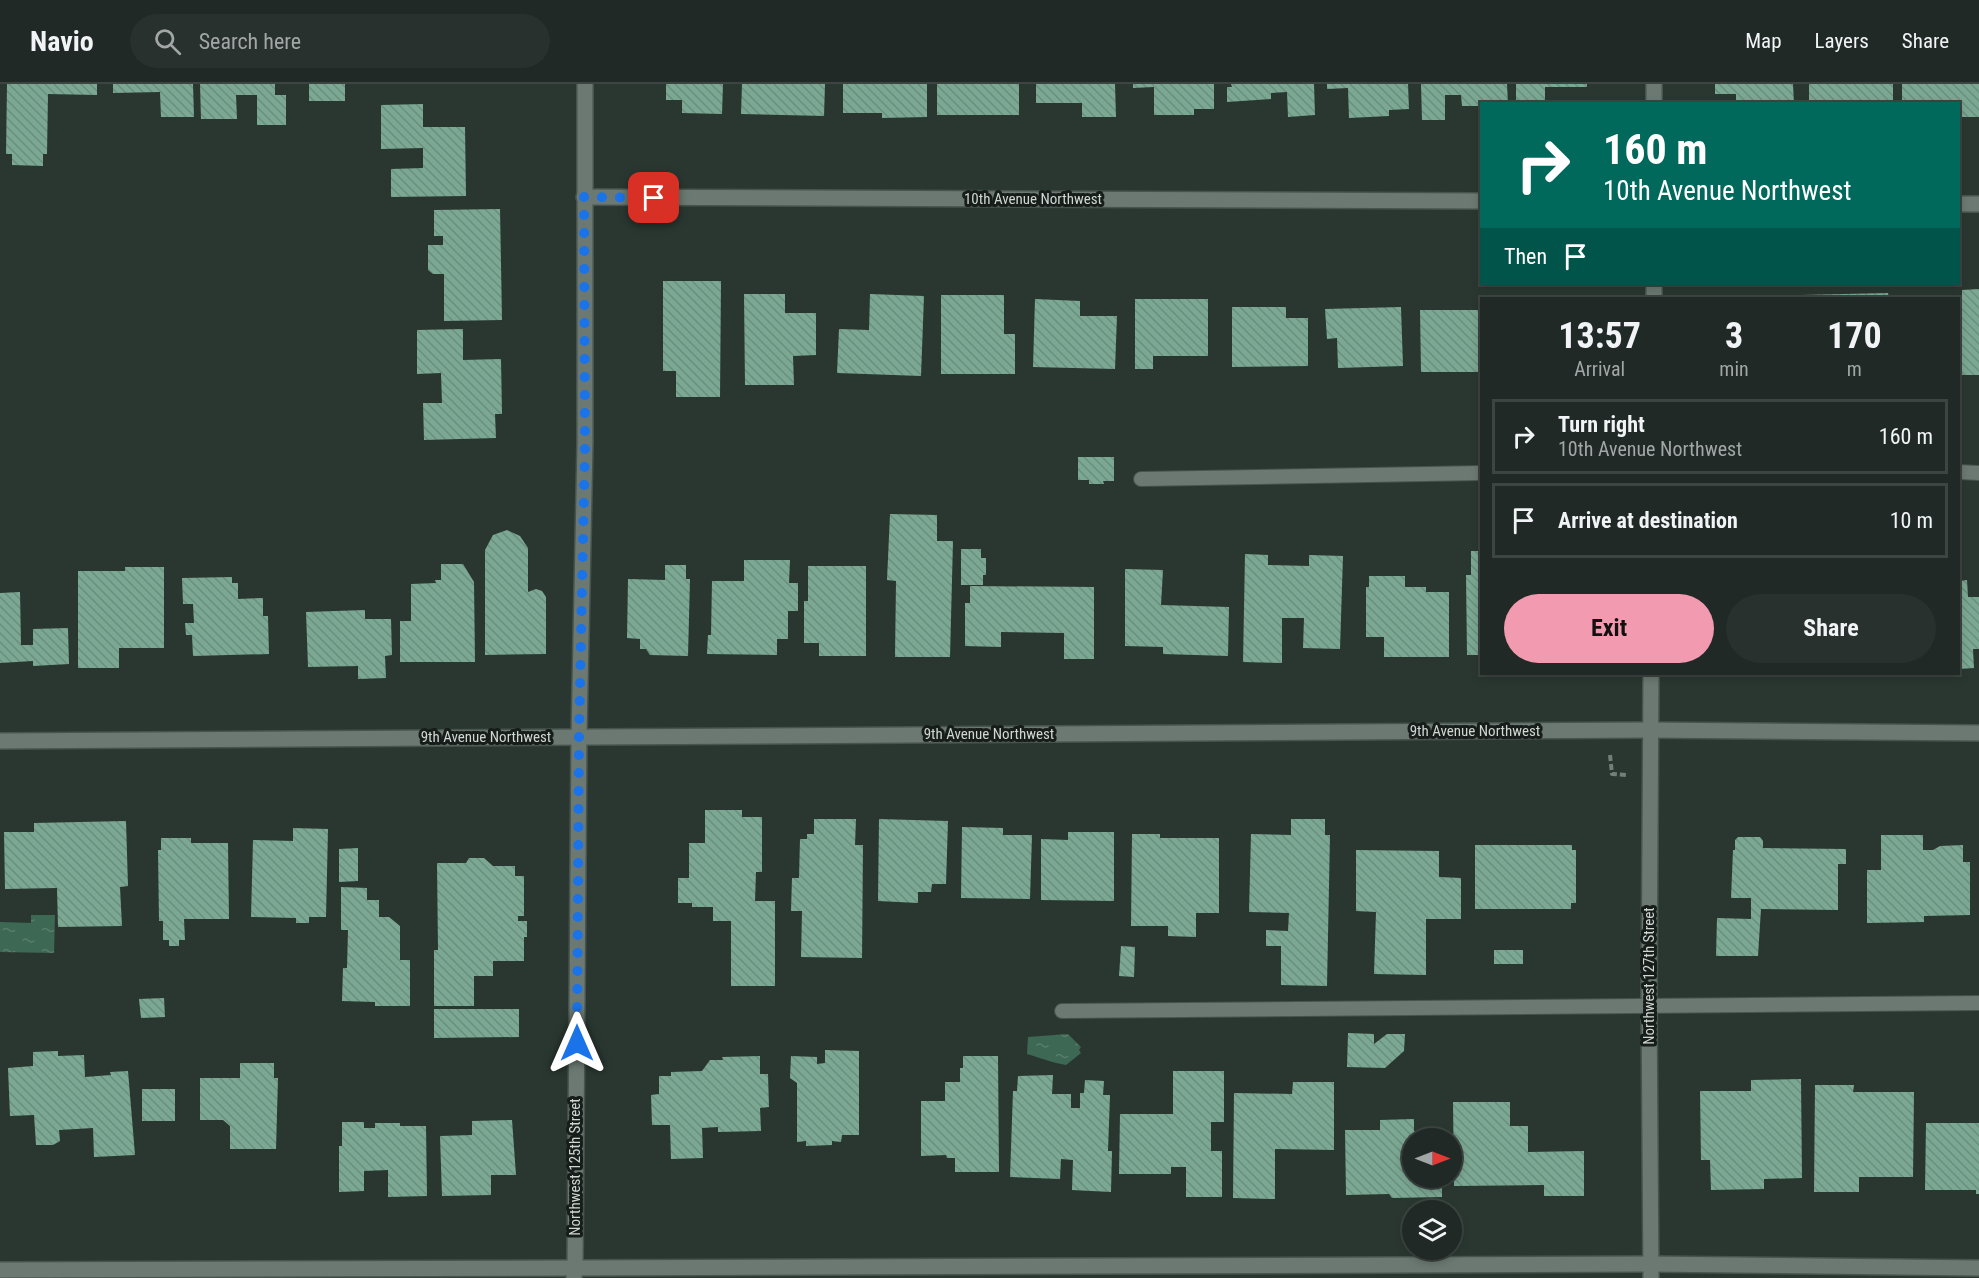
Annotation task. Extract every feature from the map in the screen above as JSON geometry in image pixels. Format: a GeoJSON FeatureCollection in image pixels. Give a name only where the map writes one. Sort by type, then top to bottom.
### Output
{"type":"FeatureCollection","features":[{"type":"Feature","properties":{"kind":"street","name":"Northwest 125th Street"},"geometry":{"type":"LineString","coordinates":[[575,1273],[579,736],[585,444],[585,84]]}},
{"type":"Feature","properties":{"kind":"street"},"geometry":{"type":"LineString","coordinates":[[1654,84],[1654,102]]}},
{"type":"Feature","properties":{"kind":"street","name":"10th Avenue Northwest"},"geometry":{"type":"LineString","coordinates":[[584,197],[1480,201]]}},
{"type":"Feature","properties":{"kind":"street"},"geometry":{"type":"LineString","coordinates":[[1960,204],[1979,204]]}},
{"type":"Feature","properties":{"kind":"street","name":"Northwest 127th Street"},"geometry":{"type":"LineString","coordinates":[[1651,675],[1649,1005],[1651,1271]]}},
{"type":"Feature","properties":{"kind":"street","name":"9th Avenue Northwest"},"geometry":{"type":"LineString","coordinates":[[0,741],[1649,730],[1979,733]]}},
{"type":"Feature","properties":{"kind":"street"},"geometry":{"type":"LineString","coordinates":[[0,1270],[575,1273],[1651,1271],[1979,1268]]}},
{"type":"Feature","properties":{"kind":"lane"},"geometry":{"type":"LineString","coordinates":[[1960,472],[1979,473]]}},
{"type":"Feature","properties":{"kind":"lane"},"geometry":{"type":"LineString","coordinates":[[1141,478],[1480,473]]}},
{"type":"Feature","properties":{"kind":"lane"},"geometry":{"type":"LineString","coordinates":[[1062,1011],[1979,1003]]}},
{"type":"Feature","properties":{"kind":"path"},"geometry":{"type":"LineString","coordinates":[[1610,755],[1612,774],[1630,775]]}},
{"type":"Feature","properties":{"kind":"water"},"geometry":{"type":"Polygon","coordinates":[[[31,915],[55,915],[54,953],[0,952],[0,922],[31,923],[31,915]]]}},
{"type":"Feature","properties":{"kind":"water"},"geometry":{"type":"Polygon","coordinates":[[[1068,1034],[1081,1047],[1079,1050],[1081,1053],[1066,1065],[1027,1054],[1028,1037],[1068,1034]]]}},
{"type":"Feature","properties":{"kind":"building"},"geometry":{"type":"Polygon","coordinates":[[[7,84],[97,84],[97,95],[48,94],[47,154],[43,154],[43,166],[12,165],[12,154],[6,154],[7,84]]]}},
{"type":"Feature","properties":{"kind":"building"},"geometry":{"type":"Polygon","coordinates":[[[113,84],[193,84],[194,117],[161,117],[160,92],[113,93],[113,84]]]}},
{"type":"Feature","properties":{"kind":"building"},"geometry":{"type":"Polygon","coordinates":[[[200,84],[275,84],[275,95],[286,95],[286,125],[257,125],[257,95],[236,95],[237,119],[201,119],[200,84]]]}},
{"type":"Feature","properties":{"kind":"building"},"geometry":{"type":"Polygon","coordinates":[[[309,84],[345,84],[345,101],[309,101],[309,84]]]}},
{"type":"Feature","properties":{"kind":"building"},"geometry":{"type":"Polygon","coordinates":[[[666,84],[723,84],[722,114],[682,113],[682,100],[666,100],[666,84]]]}},
{"type":"Feature","properties":{"kind":"building"},"geometry":{"type":"Polygon","coordinates":[[[742,84],[825,84],[824,116],[741,114],[742,84]]]}},
{"type":"Feature","properties":{"kind":"building"},"geometry":{"type":"Polygon","coordinates":[[[843,84],[927,84],[927,117],[882,118],[882,113],[843,113],[843,84]]]}},
{"type":"Feature","properties":{"kind":"building"},"geometry":{"type":"Polygon","coordinates":[[[937,84],[1019,84],[1019,115],[937,115],[937,84]]]}},
{"type":"Feature","properties":{"kind":"building"},"geometry":{"type":"Polygon","coordinates":[[[1036,84],[1115,84],[1116,117],[1082,117],[1082,103],[1036,103],[1036,84]]]}},
{"type":"Feature","properties":{"kind":"building"},"geometry":{"type":"Polygon","coordinates":[[[1133,84],[1214,84],[1214,109],[1194,109],[1194,115],[1154,115],[1154,87],[1133,88],[1133,84]]]}},
{"type":"Feature","properties":{"kind":"building"},"geometry":{"type":"Polygon","coordinates":[[[1231,84],[1314,84],[1315,115],[1288,117],[1287,92],[1271,93],[1271,99],[1227,102],[1227,87],[1232,87],[1231,84]]]}},
{"type":"Feature","properties":{"kind":"building"},"geometry":{"type":"Polygon","coordinates":[[[1327,84],[1408,84],[1409,109],[1389,110],[1389,116],[1349,118],[1348,88],[1327,89],[1327,84]]]}},
{"type":"Feature","properties":{"kind":"building"},"geometry":{"type":"Polygon","coordinates":[[[1421,84],[1507,84],[1508,102],[1480,102],[1480,106],[1462,106],[1461,95],[1445,95],[1445,120],[1422,120],[1421,84]]]}},
{"type":"Feature","properties":{"kind":"building"},"geometry":{"type":"Polygon","coordinates":[[[1516,84],[1587,84],[1587,87],[1545,87],[1545,102],[1516,102],[1516,84]]]}},
{"type":"Feature","properties":{"kind":"building"},"geometry":{"type":"Polygon","coordinates":[[[1715,84],[1793,84],[1794,102],[1736,102],[1736,94],[1715,94],[1715,84]]]}},
{"type":"Feature","properties":{"kind":"building"},"geometry":{"type":"Polygon","coordinates":[[[1809,84],[1893,84],[1893,102],[1809,102],[1809,84]]]}},
{"type":"Feature","properties":{"kind":"building"},"geometry":{"type":"Polygon","coordinates":[[[1902,84],[1979,84],[1979,117],[1960,117],[1960,102],[1902,102],[1902,84]]]}},
{"type":"Feature","properties":{"kind":"building"},"geometry":{"type":"Polygon","coordinates":[[[423,104],[423,127],[465,127],[466,196],[391,197],[391,169],[423,168],[423,148],[381,149],[381,105],[423,104]]]}},
{"type":"Feature","properties":{"kind":"building"},"geometry":{"type":"Polygon","coordinates":[[[500,209],[502,320],[444,321],[444,274],[433,274],[428,270],[428,245],[443,245],[443,236],[434,236],[434,210],[500,209]]]}},
{"type":"Feature","properties":{"kind":"building"},"geometry":{"type":"Polygon","coordinates":[[[663,281],[721,281],[720,397],[676,397],[676,371],[663,371],[663,281]]]}},
{"type":"Feature","properties":{"kind":"building"},"geometry":{"type":"Polygon","coordinates":[[[1979,289],[1979,375],[1960,375],[1960,297],[1962,297],[1962,290],[1979,289]]]}},
{"type":"Feature","properties":{"kind":"building"},"geometry":{"type":"Polygon","coordinates":[[[1888,293],[1889,297],[1801,297],[1801,295],[1888,293]]]}},
{"type":"Feature","properties":{"kind":"building"},"geometry":{"type":"Polygon","coordinates":[[[744,294],[785,294],[785,313],[816,313],[816,355],[793,356],[794,385],[745,385],[744,294]]]}},
{"type":"Feature","properties":{"kind":"building"},"geometry":{"type":"Polygon","coordinates":[[[870,294],[924,296],[921,376],[837,373],[839,329],[869,330],[870,294]]]}},
{"type":"Feature","properties":{"kind":"building"},"geometry":{"type":"Polygon","coordinates":[[[941,295],[1004,295],[1004,334],[1015,334],[1015,374],[941,374],[941,295]]]}},
{"type":"Feature","properties":{"kind":"building"},"geometry":{"type":"Polygon","coordinates":[[[1035,299],[1080,301],[1080,316],[1117,316],[1115,369],[1033,367],[1035,299]]]}},
{"type":"Feature","properties":{"kind":"building"},"geometry":{"type":"Polygon","coordinates":[[[1135,299],[1208,299],[1208,356],[1153,356],[1153,369],[1135,369],[1135,299]]]}},
{"type":"Feature","properties":{"kind":"building"},"geometry":{"type":"Polygon","coordinates":[[[1232,307],[1286,307],[1286,318],[1308,318],[1308,366],[1232,367],[1232,307]]]}},
{"type":"Feature","properties":{"kind":"building"},"geometry":{"type":"Polygon","coordinates":[[[1401,307],[1403,366],[1338,368],[1337,338],[1327,339],[1325,309],[1401,307]]]}},
{"type":"Feature","properties":{"kind":"building"},"geometry":{"type":"Polygon","coordinates":[[[1420,310],[1480,310],[1480,372],[1421,372],[1420,310]]]}},
{"type":"Feature","properties":{"kind":"building"},"geometry":{"type":"Polygon","coordinates":[[[463,329],[463,360],[501,359],[502,414],[495,414],[496,438],[424,440],[423,403],[442,403],[441,373],[417,374],[417,330],[463,329]]]}},
{"type":"Feature","properties":{"kind":"building"},"geometry":{"type":"Polygon","coordinates":[[[1078,457],[1114,457],[1114,481],[1089,484],[1089,480],[1078,480],[1078,457]]]}},
{"type":"Feature","properties":{"kind":"building"},"geometry":{"type":"Polygon","coordinates":[[[890,514],[937,515],[937,541],[953,541],[950,657],[895,657],[896,581],[887,580],[890,514]]]}},
{"type":"Feature","properties":{"kind":"building"},"geometry":{"type":"Polygon","coordinates":[[[507,530],[520,536],[528,548],[528,592],[536,589],[542,591],[546,597],[546,654],[485,655],[485,550],[493,535],[507,530]]]}},
{"type":"Feature","properties":{"kind":"building"},"geometry":{"type":"Polygon","coordinates":[[[961,549],[981,549],[981,558],[986,558],[986,575],[983,575],[983,585],[961,585],[961,549]]]}},
{"type":"Feature","properties":{"kind":"building"},"geometry":{"type":"Polygon","coordinates":[[[1471,551],[1480,551],[1480,655],[1467,655],[1466,575],[1471,575],[1471,551]]]}},
{"type":"Feature","properties":{"kind":"building"},"geometry":{"type":"Polygon","coordinates":[[[1245,554],[1268,555],[1268,565],[1309,566],[1309,555],[1343,556],[1340,649],[1303,648],[1304,618],[1282,618],[1282,663],[1243,662],[1245,554]]]}},
{"type":"Feature","properties":{"kind":"building"},"geometry":{"type":"Polygon","coordinates":[[[744,560],[790,560],[789,583],[798,583],[798,611],[788,611],[788,639],[777,639],[777,655],[707,654],[708,635],[711,635],[712,581],[744,581],[744,560]]]}},
{"type":"Feature","properties":{"kind":"building"},"geometry":{"type":"Polygon","coordinates":[[[441,564],[463,564],[474,582],[475,662],[400,662],[400,621],[411,621],[411,584],[436,583],[435,580],[441,580],[441,564]]]}},
{"type":"Feature","properties":{"kind":"building"},"geometry":{"type":"Polygon","coordinates":[[[665,565],[686,565],[686,579],[690,579],[688,656],[650,655],[646,649],[640,649],[640,639],[627,638],[628,579],[665,580],[665,565]]]}},
{"type":"Feature","properties":{"kind":"building"},"geometry":{"type":"Polygon","coordinates":[[[808,566],[866,566],[866,656],[819,656],[819,643],[804,643],[804,601],[808,601],[808,566]]]}},
{"type":"Feature","properties":{"kind":"building"},"geometry":{"type":"Polygon","coordinates":[[[125,567],[164,567],[164,648],[119,648],[119,668],[78,668],[78,571],[125,571],[125,567]]]}},
{"type":"Feature","properties":{"kind":"building"},"geometry":{"type":"Polygon","coordinates":[[[1125,569],[1163,570],[1161,605],[1229,607],[1228,656],[1163,654],[1163,647],[1125,646],[1125,569]]]}},
{"type":"Feature","properties":{"kind":"building"},"geometry":{"type":"Polygon","coordinates":[[[1369,576],[1405,576],[1405,587],[1426,587],[1426,592],[1449,592],[1449,657],[1384,657],[1384,637],[1366,637],[1366,587],[1369,587],[1369,576]]]}},
{"type":"Feature","properties":{"kind":"building"},"geometry":{"type":"Polygon","coordinates":[[[232,577],[232,583],[238,583],[238,599],[263,598],[263,616],[268,616],[269,654],[193,656],[192,635],[186,635],[185,623],[194,623],[193,604],[183,604],[182,578],[232,577]]]}},
{"type":"Feature","properties":{"kind":"building"},"geometry":{"type":"Polygon","coordinates":[[[1967,580],[1968,597],[1979,597],[1979,649],[1973,649],[1974,668],[1960,669],[1960,581],[1967,580]]]}},
{"type":"Feature","properties":{"kind":"building"},"geometry":{"type":"Polygon","coordinates":[[[970,586],[1094,587],[1094,659],[1064,659],[1064,633],[1001,632],[1001,647],[965,646],[965,603],[970,603],[970,586]]]}},
{"type":"Feature","properties":{"kind":"building"},"geometry":{"type":"Polygon","coordinates":[[[20,592],[21,645],[33,645],[33,629],[68,628],[69,664],[33,666],[33,661],[0,663],[0,593],[20,592]]]}},
{"type":"Feature","properties":{"kind":"building"},"geometry":{"type":"Polygon","coordinates":[[[365,610],[365,619],[391,619],[392,655],[385,656],[386,678],[358,679],[358,666],[308,667],[306,612],[365,610]]]}},
{"type":"Feature","properties":{"kind":"building"},"geometry":{"type":"Polygon","coordinates":[[[705,810],[742,810],[742,817],[762,817],[762,872],[756,872],[755,901],[775,901],[775,986],[731,986],[731,921],[713,921],[713,907],[692,907],[692,903],[678,903],[678,878],[689,878],[689,843],[705,843],[705,810]]]}},
{"type":"Feature","properties":{"kind":"building"},"geometry":{"type":"Polygon","coordinates":[[[814,819],[856,819],[855,845],[863,845],[862,958],[801,957],[802,911],[791,911],[792,878],[799,878],[800,839],[807,839],[807,834],[814,834],[814,819]]]}},
{"type":"Feature","properties":{"kind":"building"},"geometry":{"type":"Polygon","coordinates":[[[879,819],[948,821],[946,884],[932,884],[931,892],[918,892],[918,903],[878,901],[879,819]]]}},
{"type":"Feature","properties":{"kind":"building"},"geometry":{"type":"Polygon","coordinates":[[[1291,819],[1325,819],[1325,835],[1330,835],[1327,986],[1281,985],[1281,946],[1266,946],[1266,930],[1288,931],[1289,913],[1249,912],[1251,834],[1291,835],[1291,819]]]}},
{"type":"Feature","properties":{"kind":"building"},"geometry":{"type":"Polygon","coordinates":[[[126,821],[128,886],[120,887],[122,926],[58,927],[57,888],[5,889],[4,832],[34,832],[34,823],[126,821]]]}},
{"type":"Feature","properties":{"kind":"building"},"geometry":{"type":"Polygon","coordinates":[[[962,827],[1003,828],[1003,835],[1032,835],[1030,899],[961,898],[962,827]]]}},
{"type":"Feature","properties":{"kind":"building"},"geometry":{"type":"Polygon","coordinates":[[[293,828],[328,829],[326,917],[309,917],[309,923],[296,923],[296,918],[251,917],[253,840],[293,841],[293,828]]]}},
{"type":"Feature","properties":{"kind":"building"},"geometry":{"type":"Polygon","coordinates":[[[1068,832],[1114,832],[1114,901],[1041,900],[1041,839],[1068,840],[1068,832]]]}},
{"type":"Feature","properties":{"kind":"building"},"geometry":{"type":"Polygon","coordinates":[[[1132,834],[1160,834],[1160,838],[1219,838],[1219,913],[1196,913],[1196,937],[1168,936],[1168,926],[1131,926],[1132,834]]]}},
{"type":"Feature","properties":{"kind":"building"},"geometry":{"type":"Polygon","coordinates":[[[1881,835],[1923,835],[1923,850],[1933,850],[1940,846],[1963,845],[1963,862],[1970,862],[1970,915],[1924,916],[1924,922],[1867,923],[1867,870],[1881,870],[1881,835]]]}},
{"type":"Feature","properties":{"kind":"building"},"geometry":{"type":"Polygon","coordinates":[[[1738,837],[1760,837],[1763,841],[1763,848],[1846,849],[1846,864],[1838,864],[1838,910],[1761,909],[1758,956],[1716,956],[1717,918],[1751,919],[1751,898],[1731,898],[1733,850],[1735,850],[1735,840],[1738,837]]]}},
{"type":"Feature","properties":{"kind":"building"},"geometry":{"type":"Polygon","coordinates":[[[161,838],[191,838],[191,843],[228,843],[229,919],[184,919],[185,940],[179,940],[179,946],[169,946],[169,940],[163,940],[163,921],[159,921],[158,850],[161,850],[161,838]]]}},
{"type":"Feature","properties":{"kind":"building"},"geometry":{"type":"Polygon","coordinates":[[[1475,845],[1572,845],[1572,850],[1576,850],[1576,903],[1571,903],[1571,909],[1475,909],[1475,845]]]}},
{"type":"Feature","properties":{"kind":"building"},"geometry":{"type":"Polygon","coordinates":[[[358,848],[358,881],[339,882],[339,849],[358,848]]]}},
{"type":"Feature","properties":{"kind":"building"},"geometry":{"type":"Polygon","coordinates":[[[1356,850],[1439,851],[1439,877],[1461,878],[1461,919],[1426,919],[1426,975],[1374,974],[1376,912],[1356,911],[1356,850]]]}},
{"type":"Feature","properties":{"kind":"building"},"geometry":{"type":"Polygon","coordinates":[[[469,858],[484,858],[493,866],[515,866],[515,876],[524,876],[524,916],[518,916],[518,921],[527,921],[524,961],[493,961],[493,976],[474,976],[474,1006],[434,1006],[434,950],[438,950],[437,863],[466,863],[469,858]]]}},
{"type":"Feature","properties":{"kind":"building"},"geometry":{"type":"Polygon","coordinates":[[[341,887],[367,888],[367,900],[379,900],[379,917],[389,917],[400,926],[400,960],[410,960],[410,1006],[375,1006],[375,1002],[342,1001],[343,968],[347,968],[348,930],[341,930],[341,887]]]}},
{"type":"Feature","properties":{"kind":"building"},"geometry":{"type":"Polygon","coordinates":[[[1121,946],[1135,947],[1134,977],[1119,976],[1121,946]]]}},
{"type":"Feature","properties":{"kind":"building"},"geometry":{"type":"Polygon","coordinates":[[[1494,950],[1523,950],[1523,964],[1494,964],[1494,950]]]}},
{"type":"Feature","properties":{"kind":"building"},"geometry":{"type":"Polygon","coordinates":[[[164,998],[165,1017],[141,1018],[139,999],[164,998]]]}},
{"type":"Feature","properties":{"kind":"building"},"geometry":{"type":"Polygon","coordinates":[[[434,1009],[519,1009],[519,1037],[434,1038],[434,1009]]]}},
{"type":"Feature","properties":{"kind":"building"},"geometry":{"type":"Polygon","coordinates":[[[1348,1033],[1374,1034],[1374,1044],[1387,1034],[1405,1034],[1404,1051],[1385,1068],[1347,1067],[1348,1033]]]}},
{"type":"Feature","properties":{"kind":"building"},"geometry":{"type":"Polygon","coordinates":[[[825,1050],[859,1051],[859,1135],[842,1135],[841,1142],[832,1141],[832,1145],[806,1146],[806,1141],[797,1142],[797,1083],[790,1078],[791,1056],[817,1057],[817,1064],[825,1063],[825,1050]]]}},
{"type":"Feature","properties":{"kind":"building"},"geometry":{"type":"Polygon","coordinates":[[[58,1051],[58,1056],[84,1055],[85,1077],[128,1071],[135,1155],[94,1157],[93,1128],[59,1130],[60,1141],[53,1145],[36,1145],[34,1115],[10,1116],[8,1068],[33,1066],[33,1052],[58,1051]]]}},
{"type":"Feature","properties":{"kind":"building"},"geometry":{"type":"Polygon","coordinates":[[[760,1056],[760,1074],[768,1074],[769,1107],[760,1108],[761,1131],[718,1132],[718,1127],[702,1128],[703,1158],[671,1159],[670,1125],[652,1125],[651,1095],[659,1094],[659,1076],[671,1076],[671,1072],[702,1071],[710,1060],[723,1060],[722,1057],[760,1056]]]}},
{"type":"Feature","properties":{"kind":"building"},"geometry":{"type":"Polygon","coordinates":[[[963,1056],[998,1056],[999,1172],[955,1172],[955,1158],[947,1158],[946,1155],[921,1156],[921,1101],[945,1101],[945,1082],[960,1082],[963,1056]]]}},
{"type":"Feature","properties":{"kind":"building"},"geometry":{"type":"Polygon","coordinates":[[[240,1063],[274,1063],[274,1078],[278,1078],[276,1149],[230,1149],[230,1126],[223,1120],[200,1120],[200,1078],[240,1078],[240,1063]]]}},
{"type":"Feature","properties":{"kind":"building"},"geometry":{"type":"Polygon","coordinates":[[[1173,1071],[1224,1071],[1224,1122],[1211,1122],[1211,1151],[1222,1151],[1222,1197],[1186,1197],[1186,1167],[1171,1167],[1171,1174],[1119,1174],[1120,1114],[1173,1114],[1173,1071]]]}},
{"type":"Feature","properties":{"kind":"building"},"geometry":{"type":"Polygon","coordinates":[[[1053,1075],[1052,1094],[1071,1094],[1071,1108],[1080,1108],[1080,1093],[1084,1093],[1085,1080],[1104,1081],[1103,1095],[1110,1095],[1108,1151],[1112,1151],[1111,1192],[1072,1190],[1073,1160],[1061,1159],[1060,1179],[1010,1177],[1013,1091],[1017,1091],[1018,1076],[1053,1075]]]}},
{"type":"Feature","properties":{"kind":"building"},"geometry":{"type":"Polygon","coordinates":[[[1801,1079],[1802,1178],[1764,1179],[1764,1189],[1711,1190],[1710,1160],[1701,1160],[1700,1091],[1751,1091],[1751,1080],[1801,1079]]]}},
{"type":"Feature","properties":{"kind":"building"},"geometry":{"type":"Polygon","coordinates":[[[1293,1082],[1334,1082],[1334,1150],[1275,1149],[1275,1199],[1233,1198],[1234,1093],[1292,1094],[1293,1082]]]}},
{"type":"Feature","properties":{"kind":"building"},"geometry":{"type":"Polygon","coordinates":[[[1815,1085],[1854,1085],[1853,1092],[1914,1092],[1913,1177],[1859,1177],[1859,1192],[1814,1192],[1815,1085]]]}},
{"type":"Feature","properties":{"kind":"building"},"geometry":{"type":"Polygon","coordinates":[[[142,1089],[175,1089],[175,1121],[142,1121],[142,1089]]]}},
{"type":"Feature","properties":{"kind":"building"},"geometry":{"type":"Polygon","coordinates":[[[1453,1102],[1510,1102],[1510,1126],[1528,1126],[1528,1152],[1584,1151],[1584,1196],[1544,1196],[1544,1185],[1462,1186],[1462,1128],[1453,1128],[1453,1102]]]}},
{"type":"Feature","properties":{"kind":"building"},"geometry":{"type":"Polygon","coordinates":[[[1414,1119],[1414,1128],[1402,1128],[1402,1188],[1442,1188],[1442,1197],[1392,1198],[1389,1194],[1346,1195],[1345,1130],[1380,1130],[1380,1120],[1414,1119]]]}},
{"type":"Feature","properties":{"kind":"building"},"geometry":{"type":"Polygon","coordinates":[[[512,1120],[516,1175],[491,1175],[491,1195],[442,1196],[440,1136],[472,1135],[472,1121],[512,1120]]]}},
{"type":"Feature","properties":{"kind":"building"},"geometry":{"type":"Polygon","coordinates":[[[342,1122],[364,1122],[364,1128],[375,1128],[375,1123],[426,1126],[427,1196],[388,1197],[388,1170],[364,1171],[364,1191],[339,1192],[339,1146],[342,1146],[342,1122]]]}},
{"type":"Feature","properties":{"kind":"building"},"geometry":{"type":"Polygon","coordinates":[[[1926,1123],[1979,1123],[1979,1194],[1976,1194],[1976,1190],[1925,1190],[1926,1123]]]}},
{"type":"Feature","properties":{"kind":"route"},"geometry":{"type":"LineString","coordinates":[[577,1043],[579,736],[585,444],[584,197],[654,198]]}}]}
